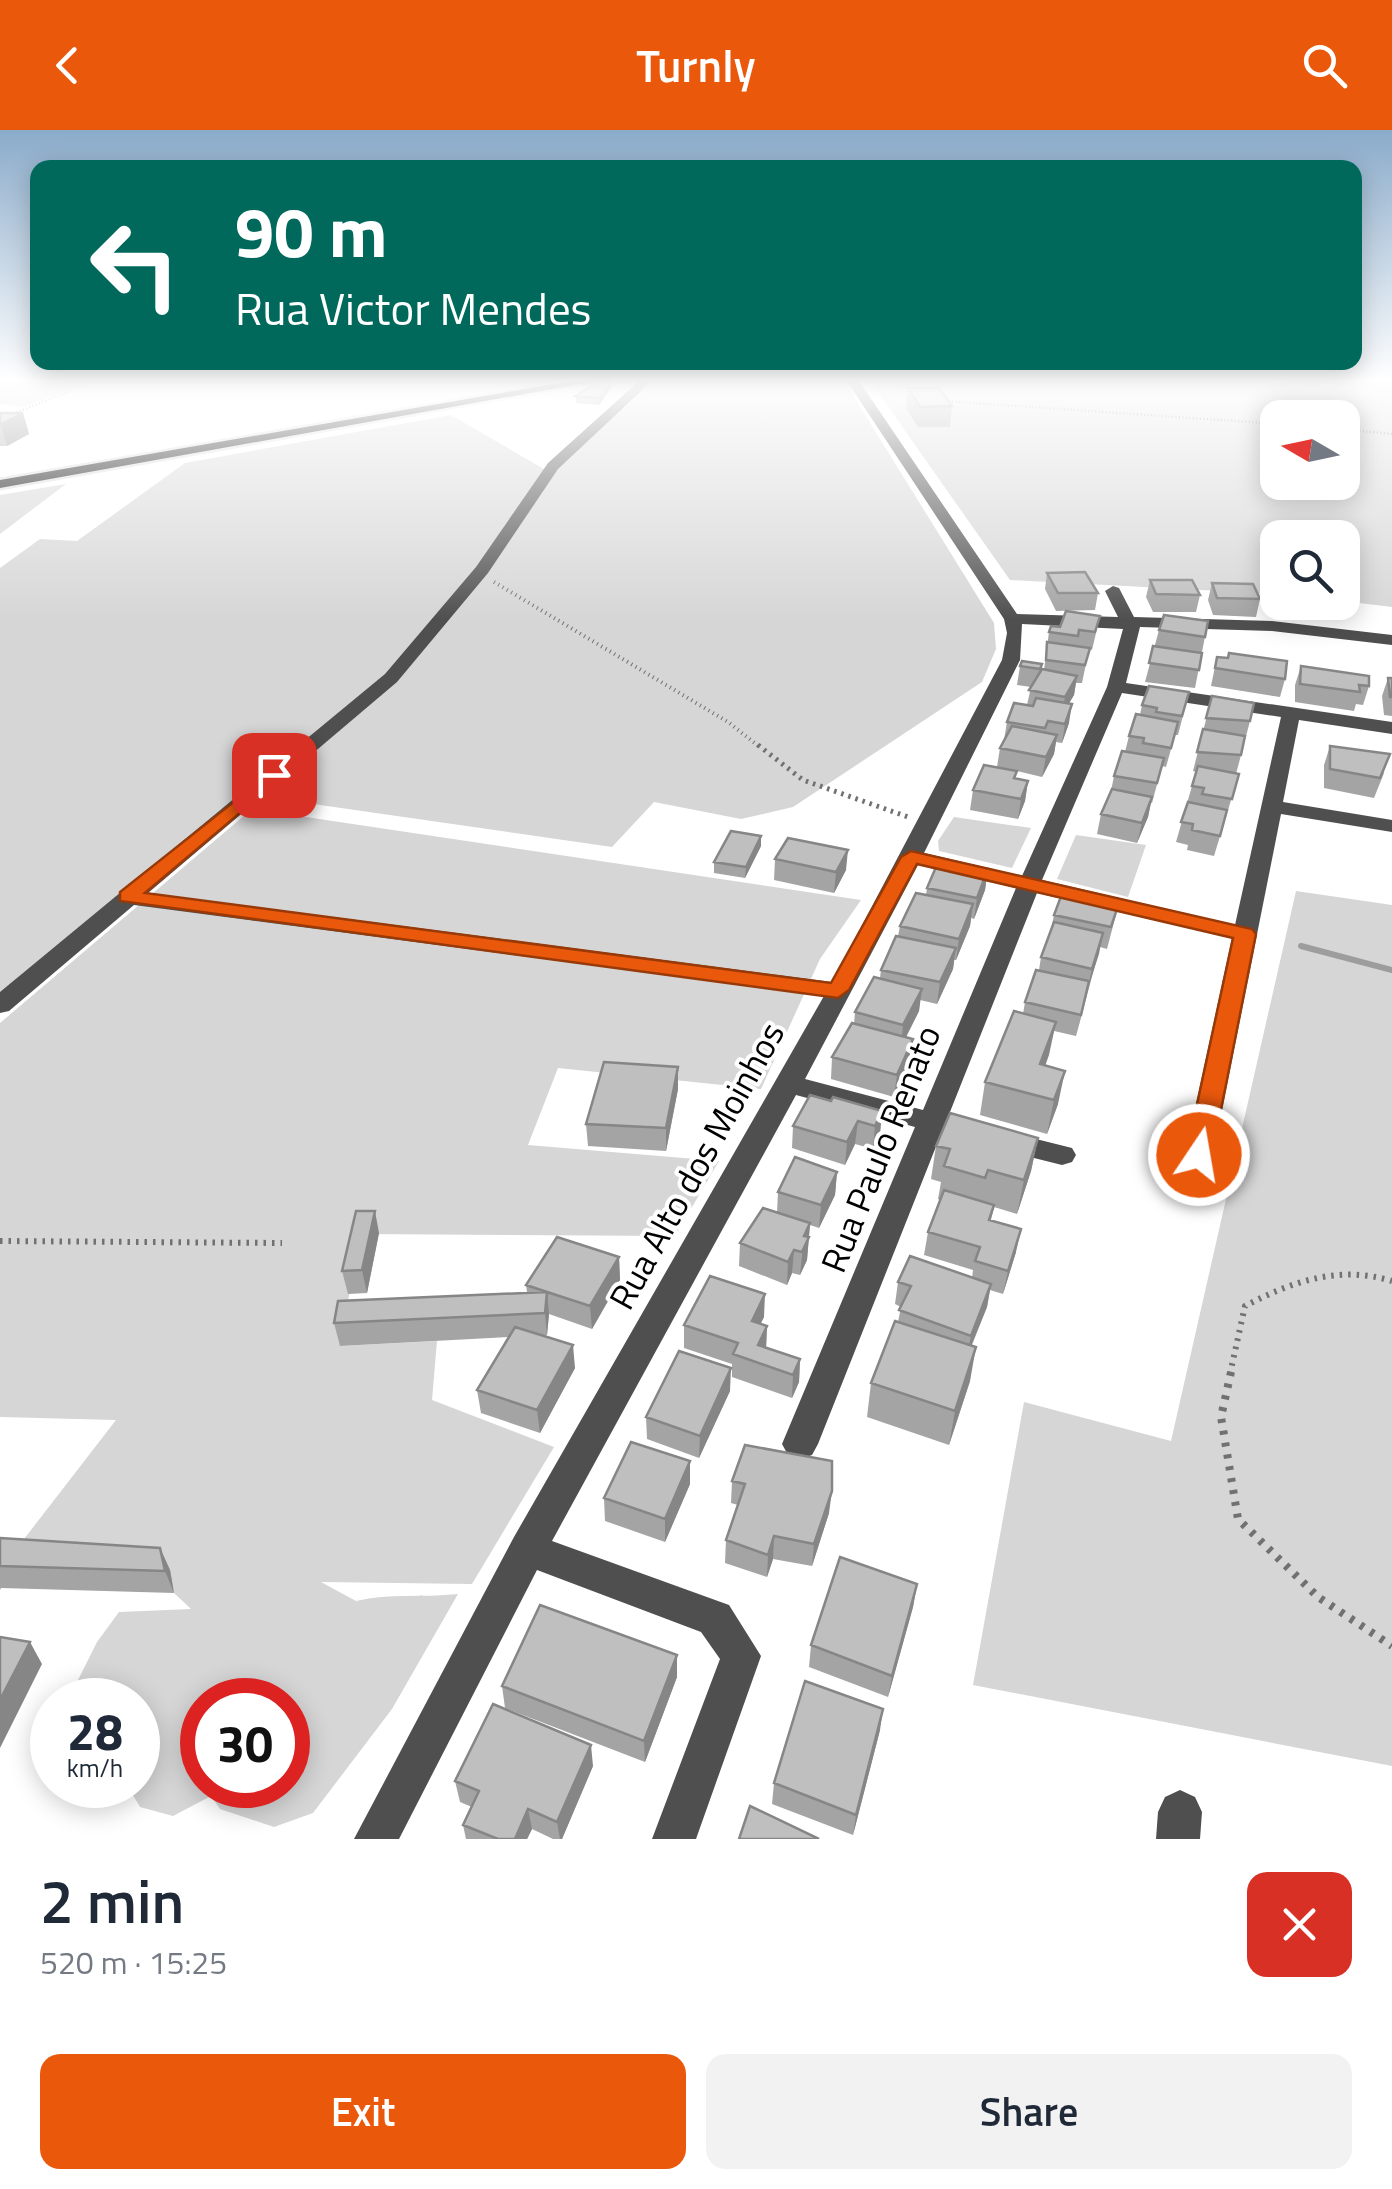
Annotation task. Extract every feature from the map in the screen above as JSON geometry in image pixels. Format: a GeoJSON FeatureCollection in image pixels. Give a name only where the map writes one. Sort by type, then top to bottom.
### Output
{"type":"FeatureCollection","features":[{"type":"Feature","properties":{"kind":"main road"},"geometry":{"type":"LineString","coordinates":[[0,484],[134,461]]}},
{"type":"Feature","properties":{"kind":"street"},"geometry":{"type":"LineString","coordinates":[[0,1006],[391,678],[479,574],[560,461]]}},
{"type":"Feature","properties":{"kind":"street"},"geometry":{"type":"LineString","coordinates":[[907,461],[1012,619],[1272,626],[1392,640]]}},
{"type":"Feature","properties":{"kind":"street"},"geometry":{"type":"LineString","coordinates":[[1113,591],[1128,621]]}},
{"type":"Feature","properties":{"kind":"street","name":"Rua Alto dos Moinhos"},"geometry":{"type":"LineString","coordinates":[[376,1839],[468,1654],[930,824],[1011,660],[1016,633],[1012,619]]}},
{"type":"Feature","properties":{"kind":"street","name":"Rua Paulo Renato"},"geometry":{"type":"LineString","coordinates":[[800,1444],[1031,882],[1116,687],[1132,630],[1128,621]]}},
{"type":"Feature","properties":{"kind":"street"},"geometry":{"type":"LineString","coordinates":[[1116,687],[1392,728]]}},
{"type":"Feature","properties":{"kind":"street"},"geometry":{"type":"LineString","coordinates":[[1199,1155],[1290,714]]}},
{"type":"Feature","properties":{"kind":"street"},"geometry":{"type":"LineString","coordinates":[[1271,806],[1392,826]]}},
{"type":"Feature","properties":{"kind":"street"},"geometry":{"type":"LineString","coordinates":[[911,857],[1245,934]]}},
{"type":"Feature","properties":{"kind":"street"},"geometry":{"type":"LineString","coordinates":[[128,897],[838,990]]}},
{"type":"Feature","properties":{"kind":"street"},"geometry":{"type":"LineString","coordinates":[[787,1083],[1062,1155]]}},
{"type":"Feature","properties":{"kind":"street"},"geometry":{"type":"LineString","coordinates":[[527,1548],[715,1618],[741,1656],[674,1839]]}},
{"type":"Feature","properties":{"kind":"path"},"geometry":{"type":"LineString","coordinates":[[479,574],[728,722],[803,780],[930,824]]}},
{"type":"Feature","properties":{"kind":"path"},"geometry":{"type":"LineString","coordinates":[[0,1242],[282,1243]]}},
{"type":"Feature","properties":{"kind":"path"},"geometry":{"type":"LineString","coordinates":[[1392,1281],[1368,1271],[1290,1282],[1245,1306],[1221,1417],[1238,1519],[1318,1597],[1392,1646]]}},
{"type":"Feature","properties":{"kind":"shaded area"},"geometry":{"type":"Polygon","coordinates":[[[197,461],[530,461],[549,472],[562,461],[893,461],[994,623],[996,649],[982,682],[793,807],[741,819],[654,802],[612,847],[244,794],[0,994],[0,568],[40,539],[77,541],[185,463],[197,461]]]}},
{"type":"Feature","properties":{"kind":"shaded area"},"geometry":{"type":"Polygon","coordinates":[[[926,461],[1260,461],[1260,500],[1360,500],[1360,461],[1392,461],[1392,607],[1360,603],[1360,520],[1260,520],[1260,593],[1010,580],[926,461]]]}},
{"type":"Feature","properties":{"kind":"shaded area"},"geometry":{"type":"Polygon","coordinates":[[[66,484],[0,534],[0,495],[66,484]]]}},
{"type":"Feature","properties":{"kind":"shaded area"},"geometry":{"type":"Polygon","coordinates":[[[252,809],[861,900],[820,959],[761,1089],[558,1068],[528,1145],[719,1161],[675,1236],[360,1234],[340,1346],[437,1341],[432,1400],[554,1447],[472,1584],[321,1582],[356,1601],[458,1594],[392,1709],[313,1813],[274,1827],[219,1808],[310,1808],[310,1678],[180,1678],[180,1808],[188,1808],[173,1816],[144,1808],[160,1808],[160,1678],[79,1678],[97,1642],[119,1612],[191,1609],[174,1593],[169,1570],[14,1552],[116,1420],[0,1417],[0,1023],[252,809]]]}},
{"type":"Feature","properties":{"kind":"shaded area"},"geometry":{"type":"Polygon","coordinates":[[[954,817],[1031,828],[1012,868],[939,851],[938,841],[954,817]]]}},
{"type":"Feature","properties":{"kind":"shaded area"},"geometry":{"type":"Polygon","coordinates":[[[1076,835],[1146,845],[1128,897],[1057,879],[1076,835]]]}},
{"type":"Feature","properties":{"kind":"shaded area"},"geometry":{"type":"Polygon","coordinates":[[[1296,891],[1392,905],[1392,1766],[973,1685],[1024,1402],[1171,1441],[1296,891]]]}},
{"type":"Feature","properties":{"kind":"building"},"geometry":{"type":"Polygon","coordinates":[[[1085,572],[1098,593],[1058,593],[1047,573],[1085,572]]]}},
{"type":"Feature","properties":{"kind":"building"},"geometry":{"type":"Polygon","coordinates":[[[1150,580],[1192,580],[1200,595],[1156,594],[1150,580]]]}},
{"type":"Feature","properties":{"kind":"building"},"geometry":{"type":"Polygon","coordinates":[[[1212,583],[1253,584],[1260,599],[1217,598],[1212,583]]]}},
{"type":"Feature","properties":{"kind":"building"},"geometry":{"type":"Polygon","coordinates":[[[1066,611],[1100,616],[1095,632],[1079,630],[1078,636],[1049,632],[1051,626],[1060,627],[1066,611]]]}},
{"type":"Feature","properties":{"kind":"building"},"geometry":{"type":"Polygon","coordinates":[[[1164,615],[1208,621],[1205,637],[1159,630],[1164,615]]]}},
{"type":"Feature","properties":{"kind":"building"},"geometry":{"type":"Polygon","coordinates":[[[1047,642],[1090,648],[1085,665],[1046,660],[1047,642]]]}},
{"type":"Feature","properties":{"kind":"building"},"geometry":{"type":"Polygon","coordinates":[[[1153,646],[1202,653],[1199,670],[1149,663],[1153,646]]]}},
{"type":"Feature","properties":{"kind":"building"},"geometry":{"type":"Polygon","coordinates":[[[1229,653],[1287,661],[1285,679],[1215,668],[1217,657],[1228,658],[1229,653]]]}},
{"type":"Feature","properties":{"kind":"building"},"geometry":{"type":"Polygon","coordinates":[[[1022,661],[1042,664],[1040,669],[1020,666],[1022,661]]]}},
{"type":"Feature","properties":{"kind":"building"},"geometry":{"type":"Polygon","coordinates":[[[1301,666],[1369,676],[1369,686],[1359,685],[1360,692],[1300,684],[1301,666]]]}},
{"type":"Feature","properties":{"kind":"building"},"geometry":{"type":"Polygon","coordinates":[[[1042,669],[1077,676],[1065,697],[1029,690],[1042,669]]]}},
{"type":"Feature","properties":{"kind":"building"},"geometry":{"type":"Polygon","coordinates":[[[1149,686],[1189,692],[1182,716],[1156,712],[1157,708],[1142,705],[1149,686]]]}},
{"type":"Feature","properties":{"kind":"building"},"geometry":{"type":"Polygon","coordinates":[[[1212,696],[1254,703],[1250,721],[1206,718],[1212,696]]]}},
{"type":"Feature","properties":{"kind":"building"},"geometry":{"type":"Polygon","coordinates":[[[1036,698],[1072,704],[1065,724],[1048,721],[1045,728],[1007,722],[1014,703],[1033,706],[1036,698]]]}},
{"type":"Feature","properties":{"kind":"building"},"geometry":{"type":"Polygon","coordinates":[[[1136,714],[1178,722],[1171,748],[1129,736],[1136,714]]]}},
{"type":"Feature","properties":{"kind":"building"},"geometry":{"type":"Polygon","coordinates":[[[1012,726],[1057,735],[1046,757],[1000,748],[1012,726]]]}},
{"type":"Feature","properties":{"kind":"building"},"geometry":{"type":"Polygon","coordinates":[[[1203,729],[1245,736],[1241,755],[1197,752],[1203,729]]]}},
{"type":"Feature","properties":{"kind":"building"},"geometry":{"type":"Polygon","coordinates":[[[1330,746],[1390,754],[1380,778],[1330,769],[1330,746]]]}},
{"type":"Feature","properties":{"kind":"building"},"geometry":{"type":"Polygon","coordinates":[[[1122,751],[1164,758],[1157,783],[1114,776],[1122,751]]]}},
{"type":"Feature","properties":{"kind":"building"},"geometry":{"type":"Polygon","coordinates":[[[984,765],[1017,771],[1014,778],[1028,781],[1021,799],[973,790],[984,765]]]}},
{"type":"Feature","properties":{"kind":"building"},"geometry":{"type":"Polygon","coordinates":[[[1198,766],[1239,774],[1232,799],[1202,794],[1204,788],[1192,786],[1198,766]]]}},
{"type":"Feature","properties":{"kind":"building"},"geometry":{"type":"Polygon","coordinates":[[[1112,789],[1152,797],[1142,823],[1101,814],[1112,789]]]}},
{"type":"Feature","properties":{"kind":"building"},"geometry":{"type":"Polygon","coordinates":[[[1188,802],[1227,810],[1220,836],[1192,830],[1193,824],[1181,822],[1188,802]]]}},
{"type":"Feature","properties":{"kind":"building"},"geometry":{"type":"Polygon","coordinates":[[[731,831],[761,836],[746,867],[714,862],[731,831]]]}},
{"type":"Feature","properties":{"kind":"building"},"geometry":{"type":"Polygon","coordinates":[[[788,838],[848,850],[836,872],[775,859],[788,838]]]}},
{"type":"Feature","properties":{"kind":"building"},"geometry":{"type":"Polygon","coordinates":[[[939,860],[988,869],[977,898],[927,888],[939,860]]]}},
{"type":"Feature","properties":{"kind":"building"},"geometry":{"type":"Polygon","coordinates":[[[1063,891],[1119,903],[1111,927],[1054,915],[1063,891]]]}},
{"type":"Feature","properties":{"kind":"building"},"geometry":{"type":"Polygon","coordinates":[[[916,893],[973,904],[959,939],[900,926],[916,893]]]}},
{"type":"Feature","properties":{"kind":"building"},"geometry":{"type":"Polygon","coordinates":[[[1054,922],[1103,933],[1092,969],[1041,957],[1054,922]]]}},
{"type":"Feature","properties":{"kind":"building"},"geometry":{"type":"Polygon","coordinates":[[[896,936],[956,948],[940,982],[881,970],[896,936]]]}},
{"type":"Feature","properties":{"kind":"building"},"geometry":{"type":"Polygon","coordinates":[[[1036,970],[1089,981],[1081,1015],[1025,1002],[1036,970]]]}},
{"type":"Feature","properties":{"kind":"building"},"geometry":{"type":"Polygon","coordinates":[[[874,977],[922,989],[903,1025],[855,1012],[874,977]]]}},
{"type":"Feature","properties":{"kind":"building"},"geometry":{"type":"Polygon","coordinates":[[[1014,1011],[1056,1022],[1040,1064],[1065,1071],[1054,1100],[985,1082],[1014,1011]]]}},
{"type":"Feature","properties":{"kind":"building"},"geometry":{"type":"Polygon","coordinates":[[[852,1023],[913,1039],[897,1075],[832,1057],[852,1023]]]}},
{"type":"Feature","properties":{"kind":"building"},"geometry":{"type":"Polygon","coordinates":[[[604,1062],[678,1067],[666,1128],[586,1124],[604,1062]]]}},
{"type":"Feature","properties":{"kind":"building"},"geometry":{"type":"Polygon","coordinates":[[[810,1095],[831,1101],[833,1097],[882,1111],[875,1126],[858,1121],[847,1142],[793,1126],[810,1095]]]}},
{"type":"Feature","properties":{"kind":"building"},"geometry":{"type":"Polygon","coordinates":[[[950,1113],[1038,1138],[1024,1180],[988,1170],[985,1178],[944,1166],[950,1149],[936,1146],[950,1113]]]}},
{"type":"Feature","properties":{"kind":"building"},"geometry":{"type":"Polygon","coordinates":[[[795,1157],[837,1172],[821,1205],[778,1192],[795,1157]]]}},
{"type":"Feature","properties":{"kind":"building"},"geometry":{"type":"Polygon","coordinates":[[[944,1190],[994,1205],[989,1220],[1021,1229],[1008,1271],[975,1261],[980,1247],[928,1232],[944,1190]]]}},
{"type":"Feature","properties":{"kind":"building"},"geometry":{"type":"Polygon","coordinates":[[[763,1208],[810,1223],[802,1252],[794,1250],[788,1262],[740,1243],[763,1208]]]}},
{"type":"Feature","properties":{"kind":"building"},"geometry":{"type":"Polygon","coordinates":[[[356,1211],[375,1211],[362,1270],[342,1271],[356,1211]]]}},
{"type":"Feature","properties":{"kind":"building"},"geometry":{"type":"Polygon","coordinates":[[[557,1237],[619,1257],[590,1306],[526,1285],[557,1237]]]}},
{"type":"Feature","properties":{"kind":"building"},"geometry":{"type":"Polygon","coordinates":[[[910,1256],[991,1284],[971,1336],[899,1310],[911,1286],[898,1282],[910,1256]]]}},
{"type":"Feature","properties":{"kind":"building"},"geometry":{"type":"Polygon","coordinates":[[[710,1276],[765,1294],[752,1321],[767,1326],[758,1345],[800,1359],[793,1375],[733,1354],[738,1343],[684,1325],[710,1276]]]}},
{"type":"Feature","properties":{"kind":"building"},"geometry":{"type":"Polygon","coordinates":[[[547,1292],[545,1313],[334,1323],[338,1301],[547,1292]]]}},
{"type":"Feature","properties":{"kind":"building"},"geometry":{"type":"Polygon","coordinates":[[[895,1321],[976,1347],[955,1411],[871,1383],[895,1321]]]}},
{"type":"Feature","properties":{"kind":"building"},"geometry":{"type":"Polygon","coordinates":[[[515,1327],[573,1345],[537,1410],[477,1390],[515,1327]]]}},
{"type":"Feature","properties":{"kind":"building"},"geometry":{"type":"Polygon","coordinates":[[[679,1351],[731,1368],[700,1436],[646,1417],[679,1351]]]}},
{"type":"Feature","properties":{"kind":"building"},"geometry":{"type":"Polygon","coordinates":[[[631,1442],[690,1461],[665,1519],[604,1498],[631,1442]]]}},
{"type":"Feature","properties":{"kind":"building"},"geometry":{"type":"Polygon","coordinates":[[[745,1445],[832,1461],[832,1491],[814,1544],[774,1536],[768,1555],[726,1540],[745,1484],[732,1481],[745,1445]]]}},
{"type":"Feature","properties":{"kind":"building"},"geometry":{"type":"Polygon","coordinates":[[[0,1538],[160,1548],[165,1571],[0,1566],[0,1538]]]}},
{"type":"Feature","properties":{"kind":"building"},"geometry":{"type":"Polygon","coordinates":[[[840,1557],[917,1584],[892,1676],[811,1645],[840,1557]]]}},
{"type":"Feature","properties":{"kind":"building"},"geometry":{"type":"Polygon","coordinates":[[[540,1605],[677,1655],[644,1741],[502,1686],[540,1605]]]}},
{"type":"Feature","properties":{"kind":"building"},"geometry":{"type":"Polygon","coordinates":[[[0,1637],[30,1642],[0,1700],[0,1637]]]}},
{"type":"Feature","properties":{"kind":"building"},"geometry":{"type":"Polygon","coordinates":[[[805,1681],[883,1709],[856,1815],[774,1783],[805,1681]]]}},
{"type":"Feature","properties":{"kind":"building"},"geometry":{"type":"Polygon","coordinates":[[[493,1704],[591,1745],[557,1822],[528,1809],[515,1839],[498,1839],[463,1825],[479,1791],[455,1781],[493,1704]]]}},
{"type":"Feature","properties":{"kind":"building"},"geometry":{"type":"Polygon","coordinates":[[[750,1806],[819,1839],[739,1839],[750,1806]]]}},
{"type":"Feature","properties":{"kind":"waterway"},"geometry":{"type":"LineString","coordinates":[[1301,946],[1392,970]]}},
{"type":"Feature","properties":{"kind":"route"},"geometry":{"type":"LineString","coordinates":[[274,775],[128,897],[459,944],[838,990],[911,857],[1245,934],[1199,1155]]}}]}
